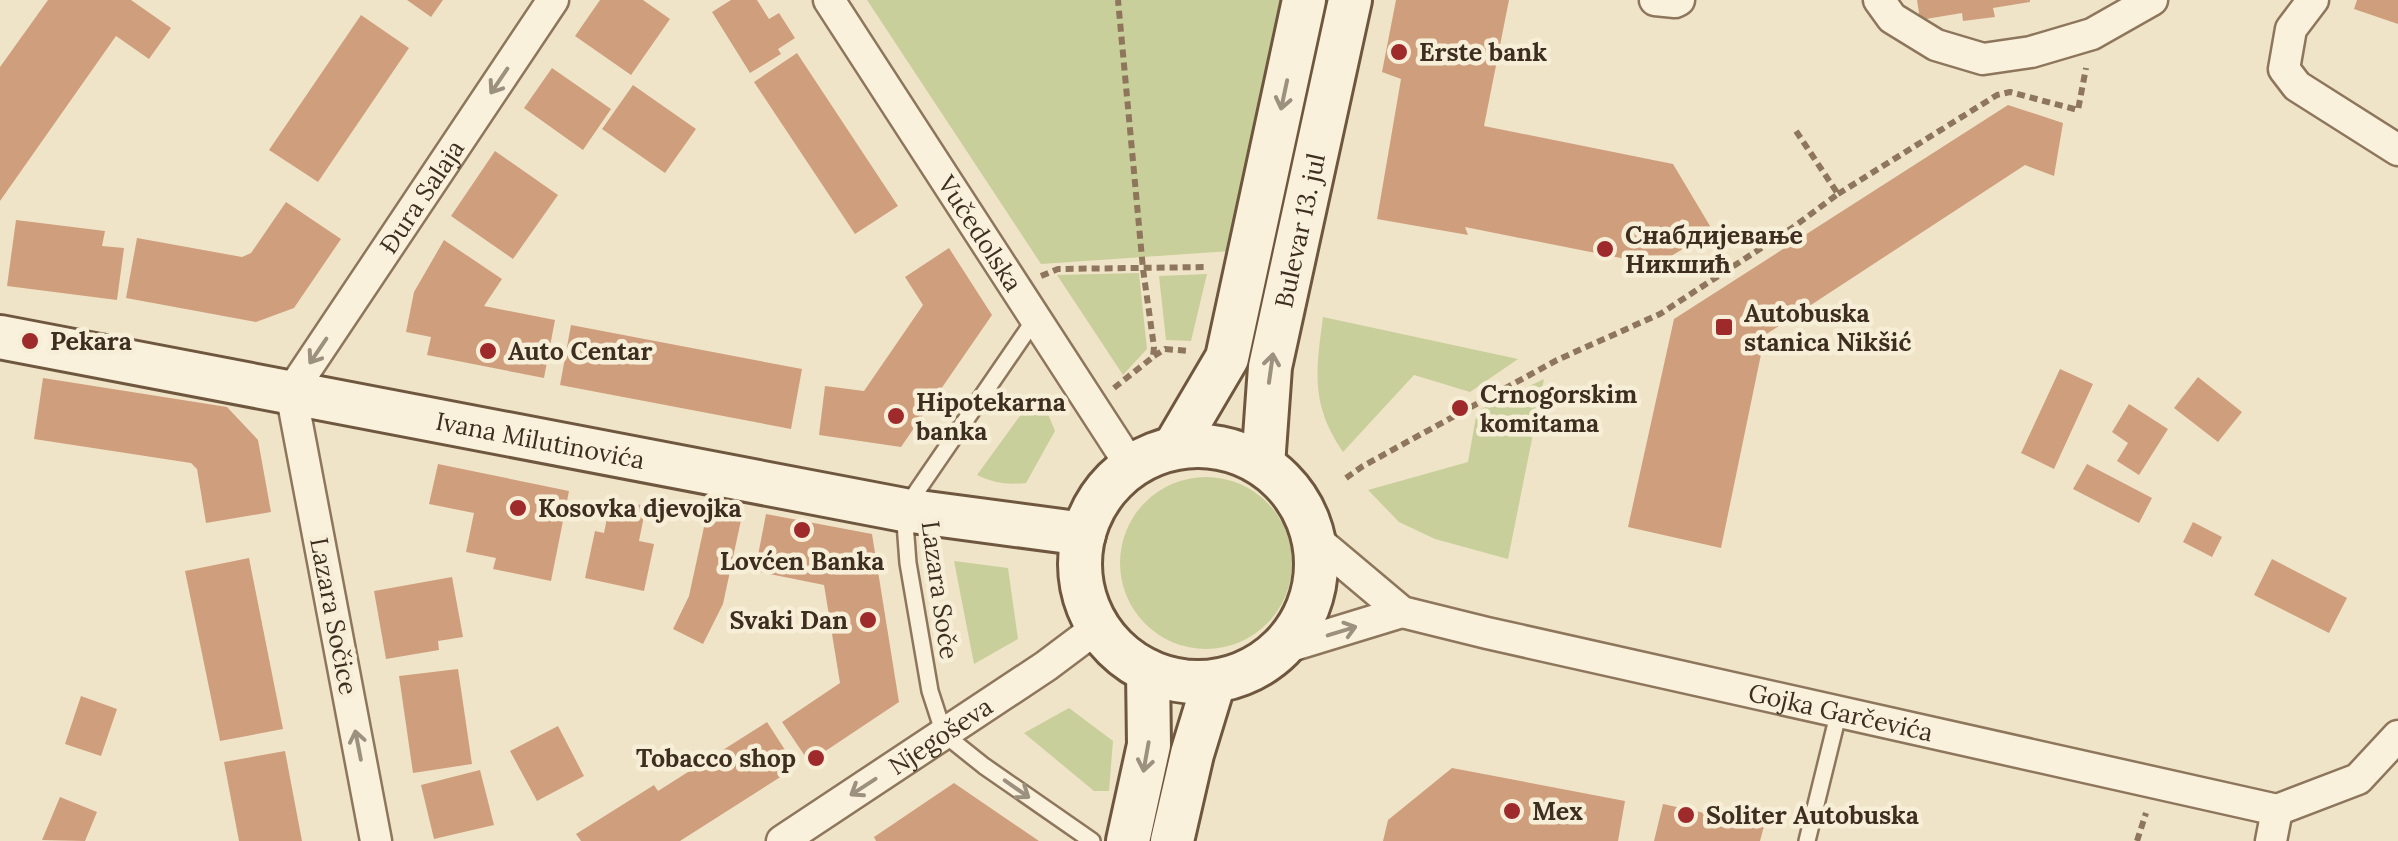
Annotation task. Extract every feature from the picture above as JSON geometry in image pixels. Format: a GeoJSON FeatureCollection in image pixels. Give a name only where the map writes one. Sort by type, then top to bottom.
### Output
{"type":"FeatureCollection","features":[{"type":"Feature","properties":{"kind":"main road","name":"Bulevar 13. jul"},"geometry":{"type":"LineString","coordinates":[[1174,448],[1227,358],[1304,0]]}},
{"type":"Feature","properties":{"kind":"main road","name":"Bulevar 13. jul"},"geometry":{"type":"LineString","coordinates":[[1262,465],[1270,367],[1350,0]]}},
{"type":"Feature","properties":{"kind":"main road","name":"Ivana Milutinovića"},"geometry":{"type":"LineString","coordinates":[[0,337],[904,510],[1084,534]]}},
{"type":"Feature","properties":{"kind":"main road"},"geometry":{"type":"LineString","coordinates":[[1205,446],[1235,452],[1262,465],[1286,485],[1304,510],[1314,538],[1316,578],[1304,617],[1281,649],[1250,671],[1214,682],[1180,681],[1148,671],[1120,653],[1098,627],[1085,598],[1080,566],[1084,534],[1094,508],[1110,485],[1131,466],[1174,448],[1205,446]]}},
{"type":"Feature","properties":{"kind":"main road"},"geometry":{"type":"LineString","coordinates":[[1128,841],[1149,746],[1148,671]]}},
{"type":"Feature","properties":{"kind":"main road"},"geometry":{"type":"LineString","coordinates":[[1172,841],[1214,682]]}},
{"type":"Feature","properties":{"kind":"street","name":"Đura Salaja"},"geometry":{"type":"LineString","coordinates":[[291,392],[554,0]]}},
{"type":"Feature","properties":{"kind":"street","name":"Vučedolska"},"geometry":{"type":"LineString","coordinates":[[830,0],[1131,466]]}},
{"type":"Feature","properties":{"kind":"street"},"geometry":{"type":"LineString","coordinates":[[1655,0],[1679,0]]}},
{"type":"Feature","properties":{"kind":"street"},"geometry":{"type":"LineString","coordinates":[[1879,0],[1892,18],[1936,45],[1983,59],[2031,52],[2092,34],[2152,0]]}},
{"type":"Feature","properties":{"kind":"street"},"geometry":{"type":"LineString","coordinates":[[2313,0],[2291,29],[2284,69],[2297,86],[2398,150]]}},
{"type":"Feature","properties":{"kind":"street","name":"Lazara Sočice"},"geometry":{"type":"LineString","coordinates":[[291,392],[376,841]]}},
{"type":"Feature","properties":{"kind":"street"},"geometry":{"type":"LineString","coordinates":[[1314,538],[1402,612]]}},
{"type":"Feature","properties":{"kind":"street"},"geometry":{"type":"LineString","coordinates":[[1281,649],[1402,612]]}},
{"type":"Feature","properties":{"kind":"street","name":"Gojka Garčevića"},"geometry":{"type":"LineString","coordinates":[[1402,612],[2277,810]]}},
{"type":"Feature","properties":{"kind":"street","name":"Njegoševa"},"geometry":{"type":"LineString","coordinates":[[782,841],[1046,666],[1098,627]]}},
{"type":"Feature","properties":{"kind":"street"},"geometry":{"type":"LineString","coordinates":[[2271,841],[2277,810],[2358,779],[2398,736]]}},
{"type":"Feature","properties":{"kind":"lane"},"geometry":{"type":"LineString","coordinates":[[904,510],[1036,319]]}},
{"type":"Feature","properties":{"kind":"lane","name":"Lazara Soče"},"geometry":{"type":"LineString","coordinates":[[904,510],[908,563],[930,691],[944,734]]}},
{"type":"Feature","properties":{"kind":"lane"},"geometry":{"type":"LineString","coordinates":[[1808,841],[1839,711]]}},
{"type":"Feature","properties":{"kind":"lane"},"geometry":{"type":"LineString","coordinates":[[944,734],[1092,841]]}},
{"type":"Feature","properties":{"kind":"path"},"geometry":{"type":"LineString","coordinates":[[1118,0],[1153,357]]}},
{"type":"Feature","properties":{"kind":"path"},"geometry":{"type":"LineString","coordinates":[[1346,478],[1557,360],[1660,314],[1838,194],[1997,95],[2010,92],[2078,110],[2092,34]]}},
{"type":"Feature","properties":{"kind":"path"},"geometry":{"type":"LineString","coordinates":[[1794,128],[1838,194]]}},
{"type":"Feature","properties":{"kind":"path"},"geometry":{"type":"LineString","coordinates":[[1040,276],[1058,269],[1218,266]]}},
{"type":"Feature","properties":{"kind":"path"},"geometry":{"type":"LineString","coordinates":[[1114,388],[1165,348],[1201,352]]}},
{"type":"Feature","properties":{"kind":"green space"},"geometry":{"type":"Polygon","coordinates":[[[867,0],[1282,0],[1231,251],[1041,264],[867,0]]]}},
{"type":"Feature","properties":{"kind":"green space"},"geometry":{"type":"Polygon","coordinates":[[[1139,273],[1147,349],[1123,375],[1057,275],[1139,273]]]}},
{"type":"Feature","properties":{"kind":"green space"},"geometry":{"type":"Polygon","coordinates":[[[1207,274],[1191,341],[1166,340],[1159,276],[1207,274]]]}},
{"type":"Feature","properties":{"kind":"green space"},"geometry":{"type":"Polygon","coordinates":[[[1323,317],[1518,359],[1470,392],[1414,375],[1343,452],[1320,402],[1318,370],[1323,317]]]}},
{"type":"Feature","properties":{"kind":"green space"},"geometry":{"type":"Polygon","coordinates":[[[1544,379],[1508,559],[1435,539],[1399,522],[1368,490],[1468,462],[1477,411],[1544,379]]]}},
{"type":"Feature","properties":{"kind":"green space"},"geometry":{"type":"Polygon","coordinates":[[[1035,395],[1055,431],[1026,483],[1001,483],[977,475],[1035,395]]]}},
{"type":"Feature","properties":{"kind":"green space"},"geometry":{"type":"Polygon","coordinates":[[[1206,477],[1239,484],[1267,502],[1285,530],[1292,563],[1285,596],[1267,624],[1239,642],[1206,649],[1173,642],[1145,624],[1127,596],[1120,563],[1127,530],[1145,502],[1173,484],[1206,477]]]}},
{"type":"Feature","properties":{"kind":"green space"},"geometry":{"type":"Polygon","coordinates":[[[954,561],[1008,568],[1018,639],[974,664],[954,561]]]}},
{"type":"Feature","properties":{"kind":"green space"},"geometry":{"type":"Polygon","coordinates":[[[1069,708],[1113,741],[1109,791],[1094,791],[1024,733],[1069,708]]]}},
{"type":"Feature","properties":{"kind":"building"},"geometry":{"type":"Polygon","coordinates":[[[48,0],[131,0],[171,28],[149,59],[116,36],[0,201],[0,67],[48,0]]]}},
{"type":"Feature","properties":{"kind":"building"},"geometry":{"type":"Polygon","coordinates":[[[407,0],[443,0],[431,17],[407,0]]]}},
{"type":"Feature","properties":{"kind":"building"},"geometry":{"type":"Polygon","coordinates":[[[600,0],[643,0],[670,19],[631,75],[575,36],[600,0]]]}},
{"type":"Feature","properties":{"kind":"building"},"geometry":{"type":"Polygon","coordinates":[[[731,0],[757,0],[769,19],[779,13],[795,38],[778,49],[781,54],[750,73],[712,12],[731,0]]]}},
{"type":"Feature","properties":{"kind":"building"},"geometry":{"type":"Polygon","coordinates":[[[1396,0],[1509,0],[1484,126],[1673,164],[1713,231],[1656,265],[1465,227],[1468,235],[1377,219],[1401,79],[1382,72],[1396,0]]]}},
{"type":"Feature","properties":{"kind":"building"},"geometry":{"type":"Polygon","coordinates":[[[1917,0],[2030,2],[1993,8],[1995,17],[1963,21],[1962,13],[1920,20],[1917,0]]]}},
{"type":"Feature","properties":{"kind":"building"},"geometry":{"type":"Polygon","coordinates":[[[2357,0],[2398,0],[2398,24],[2354,9],[2357,0]]]}},
{"type":"Feature","properties":{"kind":"building"},"geometry":{"type":"Polygon","coordinates":[[[361,15],[409,48],[318,182],[269,150],[361,15]]]}},
{"type":"Feature","properties":{"kind":"building"},"geometry":{"type":"Polygon","coordinates":[[[797,53],[898,206],[855,234],[754,82],[797,53]]]}},
{"type":"Feature","properties":{"kind":"building"},"geometry":{"type":"Polygon","coordinates":[[[552,68],[611,109],[583,150],[524,108],[552,68]]]}},
{"type":"Feature","properties":{"kind":"building"},"geometry":{"type":"Polygon","coordinates":[[[633,85],[696,129],[665,173],[602,129],[633,85]]]}},
{"type":"Feature","properties":{"kind":"building","name":"Autobuska stanica Nikšić"},"geometry":{"type":"Polygon","coordinates":[[[2008,105],[2063,123],[2054,176],[2025,165],[1765,335],[1721,548],[1628,527],[1674,319],[2008,105]]]}},
{"type":"Feature","properties":{"kind":"building"},"geometry":{"type":"Polygon","coordinates":[[[495,151],[558,195],[513,259],[451,216],[495,151]]]}},
{"type":"Feature","properties":{"kind":"building"},"geometry":{"type":"Polygon","coordinates":[[[286,202],[341,239],[294,308],[256,322],[126,298],[137,238],[242,257],[251,253],[286,202]]]}},
{"type":"Feature","properties":{"kind":"building"},"geometry":{"type":"Polygon","coordinates":[[[16,220],[105,231],[102,246],[124,248],[117,300],[7,286],[16,220]]]}},
{"type":"Feature","properties":{"kind":"building"},"geometry":{"type":"Polygon","coordinates":[[[444,240],[502,279],[484,306],[555,320],[544,378],[427,355],[431,337],[406,332],[414,292],[444,240]]]}},
{"type":"Feature","properties":{"kind":"building"},"geometry":{"type":"Polygon","coordinates":[[[949,248],[992,315],[901,447],[819,435],[825,386],[864,391],[923,305],[905,277],[949,248]]]}},
{"type":"Feature","properties":{"kind":"building"},"geometry":{"type":"Polygon","coordinates":[[[571,325],[802,369],[791,429],[560,385],[571,325]]]}},
{"type":"Feature","properties":{"kind":"building"},"geometry":{"type":"Polygon","coordinates":[[[2060,369],[2093,384],[2054,469],[2021,453],[2060,369]]]}},
{"type":"Feature","properties":{"kind":"building"},"geometry":{"type":"Polygon","coordinates":[[[2198,377],[2242,412],[2218,442],[2174,408],[2198,377]]]}},
{"type":"Feature","properties":{"kind":"building"},"geometry":{"type":"Polygon","coordinates":[[[43,378],[227,407],[258,440],[271,512],[206,523],[197,469],[191,463],[34,439],[43,378]]]}},
{"type":"Feature","properties":{"kind":"building"},"geometry":{"type":"Polygon","coordinates":[[[2129,404],[2168,429],[2139,475],[2117,461],[2128,443],[2112,432],[2129,404]]]}},
{"type":"Feature","properties":{"kind":"building"},"geometry":{"type":"Polygon","coordinates":[[[438,464],[569,491],[551,581],[493,569],[496,558],[466,552],[474,513],[429,504],[438,464]]]}},
{"type":"Feature","properties":{"kind":"building"},"geometry":{"type":"Polygon","coordinates":[[[2087,464],[2152,498],[2139,523],[2073,489],[2087,464]]]}},
{"type":"Feature","properties":{"kind":"building"},"geometry":{"type":"Polygon","coordinates":[[[611,499],[646,506],[639,541],[654,544],[644,591],[585,578],[595,531],[604,533],[611,499]]]}},
{"type":"Feature","properties":{"kind":"building"},"geometry":{"type":"Polygon","coordinates":[[[709,504],[743,511],[723,604],[703,644],[673,629],[689,596],[709,504]]]}},
{"type":"Feature","properties":{"kind":"building"},"geometry":{"type":"Polygon","coordinates":[[[766,514],[872,534],[899,702],[809,762],[782,722],[840,683],[824,585],[755,571],[766,514]]]}},
{"type":"Feature","properties":{"kind":"building"},"geometry":{"type":"Polygon","coordinates":[[[2193,522],[2222,537],[2212,557],[2183,542],[2193,522]]]}},
{"type":"Feature","properties":{"kind":"building"},"geometry":{"type":"Polygon","coordinates":[[[249,558],[283,729],[220,741],[185,571],[249,558]]]}},
{"type":"Feature","properties":{"kind":"building"},"geometry":{"type":"Polygon","coordinates":[[[2272,559],[2347,598],[2329,633],[2254,595],[2272,559]]]}},
{"type":"Feature","properties":{"kind":"building"},"geometry":{"type":"Polygon","coordinates":[[[452,577],[463,637],[438,641],[439,650],[386,659],[374,591],[452,577]]]}},
{"type":"Feature","properties":{"kind":"building"},"geometry":{"type":"Polygon","coordinates":[[[458,669],[472,764],[413,773],[399,676],[458,669]]]}},
{"type":"Feature","properties":{"kind":"building"},"geometry":{"type":"Polygon","coordinates":[[[81,696],[117,709],[101,756],[65,744],[81,696]]]}},
{"type":"Feature","properties":{"kind":"building"},"geometry":{"type":"Polygon","coordinates":[[[767,722],[796,767],[680,841],[581,841],[576,834],[654,785],[658,791],[767,722]]]}},
{"type":"Feature","properties":{"kind":"building"},"geometry":{"type":"Polygon","coordinates":[[[558,726],[584,776],[537,801],[510,751],[558,726]]]}},
{"type":"Feature","properties":{"kind":"building"},"geometry":{"type":"Polygon","coordinates":[[[285,751],[302,841],[239,841],[224,762],[285,751]]]}},
{"type":"Feature","properties":{"kind":"building","name":"Mex"},"geometry":{"type":"Polygon","coordinates":[[[1452,768],[1625,801],[1618,841],[1383,841],[1388,820],[1452,768]]]}},
{"type":"Feature","properties":{"kind":"building"},"geometry":{"type":"Polygon","coordinates":[[[480,770],[494,825],[434,839],[421,785],[480,770]]]}},
{"type":"Feature","properties":{"kind":"building"},"geometry":{"type":"Polygon","coordinates":[[[954,783],[1039,841],[876,841],[874,837],[954,783]]]}},
{"type":"Feature","properties":{"kind":"building"},"geometry":{"type":"Polygon","coordinates":[[[60,797],[97,812],[85,841],[42,840],[60,797]]]}},
{"type":"Feature","properties":{"kind":"building","name":"Soliter Autobuska"},"geometry":{"type":"Polygon","coordinates":[[[1663,804],[1764,826],[1760,841],[1654,841],[1663,804]]]}},
{"type":"Feature","properties":{"kind":"place","name":"Erste bank"},"geometry":{"type":"Point","coordinates":[1399,52]}},
{"type":"Feature","properties":{"kind":"place","name":"Снабдијевање Никшић"},"geometry":{"type":"Point","coordinates":[1605,249]}},
{"type":"Feature","properties":{"kind":"place","name":"Autobuska stanica Nikšić"},"geometry":{"type":"Point","coordinates":[1724,327]}},
{"type":"Feature","properties":{"kind":"place","name":"Pekara"},"geometry":{"type":"Point","coordinates":[30,341]}},
{"type":"Feature","properties":{"kind":"place","name":"Auto Centar"},"geometry":{"type":"Point","coordinates":[488,351]}},
{"type":"Feature","properties":{"kind":"place","name":"Crnogorskim komitama"},"geometry":{"type":"Point","coordinates":[1460,408]}},
{"type":"Feature","properties":{"kind":"place","name":"Hipotekarna banka"},"geometry":{"type":"Point","coordinates":[896,416]}},
{"type":"Feature","properties":{"kind":"place","name":"Kosovka djevojka"},"geometry":{"type":"Point","coordinates":[518,508]}},
{"type":"Feature","properties":{"kind":"place","name":"Lovćen Banka"},"geometry":{"type":"Point","coordinates":[802,530]}},
{"type":"Feature","properties":{"kind":"place","name":"Svaki Dan"},"geometry":{"type":"Point","coordinates":[868,620]}},
{"type":"Feature","properties":{"kind":"place","name":"Tobacco shop"},"geometry":{"type":"Point","coordinates":[816,758]}},
{"type":"Feature","properties":{"kind":"place","name":"Mex"},"geometry":{"type":"Point","coordinates":[1512,811]}},
{"type":"Feature","properties":{"kind":"place","name":"Soliter Autobuska"},"geometry":{"type":"Point","coordinates":[1686,815]}}]}
